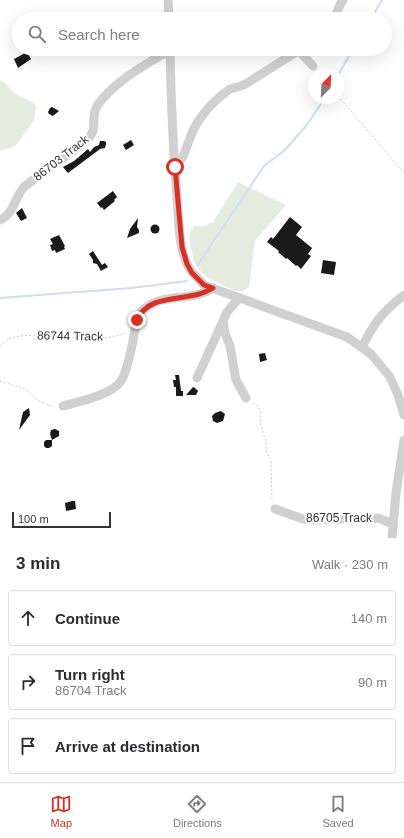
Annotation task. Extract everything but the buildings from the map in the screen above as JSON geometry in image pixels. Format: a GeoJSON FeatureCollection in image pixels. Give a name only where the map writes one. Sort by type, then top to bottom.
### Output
{"type":"FeatureCollection","features":[{"type":"Feature","properties":{"kind":"street"},"geometry":{"type":"LineString","coordinates":[[168,0],[169,12]]}},
{"type":"Feature","properties":{"kind":"street"},"geometry":{"type":"LineString","coordinates":[[337,12],[338,6],[343,0]]}},
{"type":"Feature","properties":{"kind":"street","name":"86703 Track"},"geometry":{"type":"LineString","coordinates":[[0,220],[11,212],[16,197],[22,189],[81,145],[88,138],[93,130],[95,110],[111,90],[128,76],[159,56]]}},
{"type":"Feature","properties":{"kind":"street"},"geometry":{"type":"LineString","coordinates":[[170,56],[175,167],[182,247],[187,264],[192,273],[204,285],[321,326],[347,337],[362,347],[371,354],[390,377],[398,395],[404,415]]}},
{"type":"Feature","properties":{"kind":"street"},"geometry":{"type":"LineString","coordinates":[[175,167],[183,157],[193,130],[199,120],[222,94],[230,89],[244,85],[290,56]]}},
{"type":"Feature","properties":{"kind":"street"},"geometry":{"type":"LineString","coordinates":[[305,56],[313,66]]}},
{"type":"Feature","properties":{"kind":"street"},"geometry":{"type":"LineString","coordinates":[[63,406],[109,391],[120,383],[125,373],[137,320],[143,310],[155,302],[196,295],[213,288]]}},
{"type":"Feature","properties":{"kind":"street"},"geometry":{"type":"LineString","coordinates":[[362,347],[372,326],[395,302],[404,295]]}},
{"type":"Feature","properties":{"kind":"street"},"geometry":{"type":"LineString","coordinates":[[197,378],[227,312],[239,298]]}},
{"type":"Feature","properties":{"kind":"street"},"geometry":{"type":"LineString","coordinates":[[223,321],[225,333],[230,346],[236,380],[246,398]]}},
{"type":"Feature","properties":{"kind":"street"},"geometry":{"type":"LineString","coordinates":[[392,538],[396,493],[404,440]]}},
{"type":"Feature","properties":{"kind":"street","name":"86705 Track"},"geometry":{"type":"LineString","coordinates":[[275,509],[303,519],[378,518],[393,524]]}},
{"type":"Feature","properties":{"kind":"path"},"geometry":{"type":"LineString","coordinates":[[344,103],[404,173]]}},
{"type":"Feature","properties":{"kind":"path","name":"86744 Track"},"geometry":{"type":"LineString","coordinates":[[0,346],[7,339],[17,336],[43,335],[91,339],[106,338],[128,332]]}},
{"type":"Feature","properties":{"kind":"path"},"geometry":{"type":"LineString","coordinates":[[0,381],[26,389],[39,400],[52,407],[63,406]]}},
{"type":"Feature","properties":{"kind":"path"},"geometry":{"type":"LineString","coordinates":[[246,398],[258,406],[261,412],[261,430],[266,442],[267,453],[271,460],[272,501],[275,509]]}},
{"type":"Feature","properties":{"kind":"shaded area"},"geometry":{"type":"Polygon","coordinates":[[[0,80],[14,93],[36,106],[34,120],[17,144],[13,147],[0,151],[0,80]]]}},
{"type":"Feature","properties":{"kind":"shaded area"},"geometry":{"type":"Polygon","coordinates":[[[238,182],[286,205],[255,241],[249,287],[243,291],[235,291],[208,278],[199,270],[194,262],[189,238],[191,230],[194,226],[204,226],[213,222],[238,182]]]}},
{"type":"Feature","properties":{"kind":"waterway"},"geometry":{"type":"LineString","coordinates":[[375,12],[382,0]]}},
{"type":"Feature","properties":{"kind":"waterway"},"geometry":{"type":"LineString","coordinates":[[342,68],[349,56]]}},
{"type":"Feature","properties":{"kind":"waterway"},"geometry":{"type":"LineString","coordinates":[[197,266],[264,166],[285,150],[306,126],[321,104]]}},
{"type":"Feature","properties":{"kind":"waterway"},"geometry":{"type":"LineString","coordinates":[[0,298],[131,288],[187,281]]}},
{"type":"Feature","properties":{"kind":"route"},"geometry":{"type":"LineString","coordinates":[[137,320],[139,314],[143,310],[155,302],[196,295],[213,288],[204,285],[192,273],[187,264],[182,247],[175,167]]}}]}
